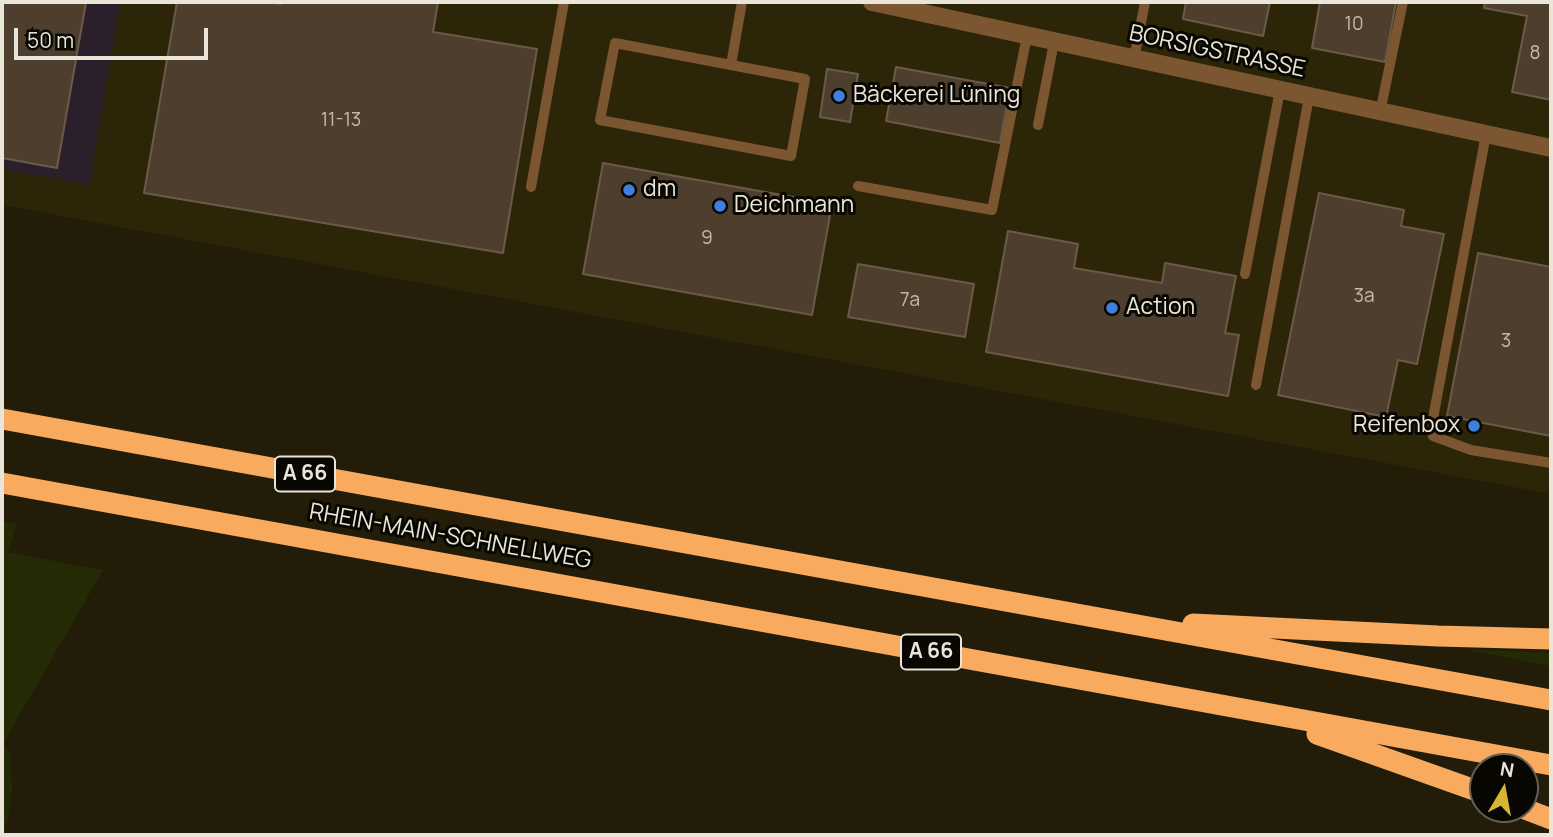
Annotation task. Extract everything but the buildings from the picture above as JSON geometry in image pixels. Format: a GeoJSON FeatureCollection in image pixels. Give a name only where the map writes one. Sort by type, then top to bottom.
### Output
{"type":"FeatureCollection","features":[{"type":"Feature","properties":{"kind":"highway","name":"A 66"},"geometry":{"type":"LineString","coordinates":[[2,419],[1551,700]]}},
{"type":"Feature","properties":{"kind":"highway","name":"RHEIN-MAIN-SCHNELLWEG"},"geometry":{"type":"LineString","coordinates":[[2,483],[599,590],[1262,714]]}},
{"type":"Feature","properties":{"kind":"highway"},"geometry":{"type":"LineString","coordinates":[[1107,619],[1551,639]]}},
{"type":"Feature","properties":{"kind":"highway","name":"A 66"},"geometry":{"type":"LineString","coordinates":[[1262,714],[1551,765]]}},
{"type":"Feature","properties":{"kind":"highway"},"geometry":{"type":"LineString","coordinates":[[1262,714],[1469,788]]}},
{"type":"Feature","properties":{"kind":"street","name":"BORSIGSTRASSE"},"geometry":{"type":"LineString","coordinates":[[872,2],[1551,148]]}},
{"type":"Feature","properties":{"kind":"lane"},"geometry":{"type":"LineString","coordinates":[[531,187],[564,2]]}},
{"type":"Feature","properties":{"kind":"lane"},"geometry":{"type":"LineString","coordinates":[[731,65],[743,2]]}},
{"type":"Feature","properties":{"kind":"lane"},"geometry":{"type":"LineString","coordinates":[[1134,59],[1145,2]]}},
{"type":"Feature","properties":{"kind":"lane"},"geometry":{"type":"LineString","coordinates":[[1380,112],[1403,2]]}},
{"type":"Feature","properties":{"kind":"lane"},"geometry":{"type":"LineString","coordinates":[[858,186],[992,210],[1027,36]]}},
{"type":"Feature","properties":{"kind":"lane"},"geometry":{"type":"LineString","coordinates":[[1038,125],[1054,42]]}},
{"type":"Feature","properties":{"kind":"lane"},"geometry":{"type":"LineString","coordinates":[[615,43],[731,65],[805,79],[791,156],[600,120],[615,43]]}},
{"type":"Feature","properties":{"kind":"lane"},"geometry":{"type":"LineString","coordinates":[[1244,274],[1280,90]]}},
{"type":"Feature","properties":{"kind":"lane"},"geometry":{"type":"LineString","coordinates":[[1256,385],[1309,97]]}},
{"type":"Feature","properties":{"kind":"lane"},"geometry":{"type":"LineString","coordinates":[[1486,134],[1434,412],[1433,436],[1471,450],[1551,463]]}},
{"type":"Feature","properties":{"kind":"shaded area"},"geometry":{"type":"Polygon","coordinates":[[[2,2],[1551,2],[1551,494],[2,205],[2,2]]]}},
{"type":"Feature","properties":{"kind":"shaded area"},"geometry":{"type":"Polygon","coordinates":[[[2,2],[120,2],[89,185],[2,169],[2,2]]]}},
{"type":"Feature","properties":{"kind":"green space"},"geometry":{"type":"Polygon","coordinates":[[[2,521],[17,524],[8,552],[103,570],[3,744],[10,754],[12,790],[3,835],[2,521]]]}},
{"type":"Feature","properties":{"kind":"green space"},"geometry":{"type":"Polygon","coordinates":[[[1461,649],[1551,653],[1551,666],[1461,649]]]}},
{"type":"Feature","properties":{"kind":"place","name":"Bäckerei Lüning"},"geometry":{"type":"Point","coordinates":[839,96]}},
{"type":"Feature","properties":{"kind":"place","name":"dm"},"geometry":{"type":"Point","coordinates":[629,190]}},
{"type":"Feature","properties":{"kind":"place","name":"Deichmann"},"geometry":{"type":"Point","coordinates":[720,206]}},
{"type":"Feature","properties":{"kind":"place","name":"Action"},"geometry":{"type":"Point","coordinates":[1112,308]}},
{"type":"Feature","properties":{"kind":"place","name":"Reifenbox"},"geometry":{"type":"Point","coordinates":[1474,426]}}]}
